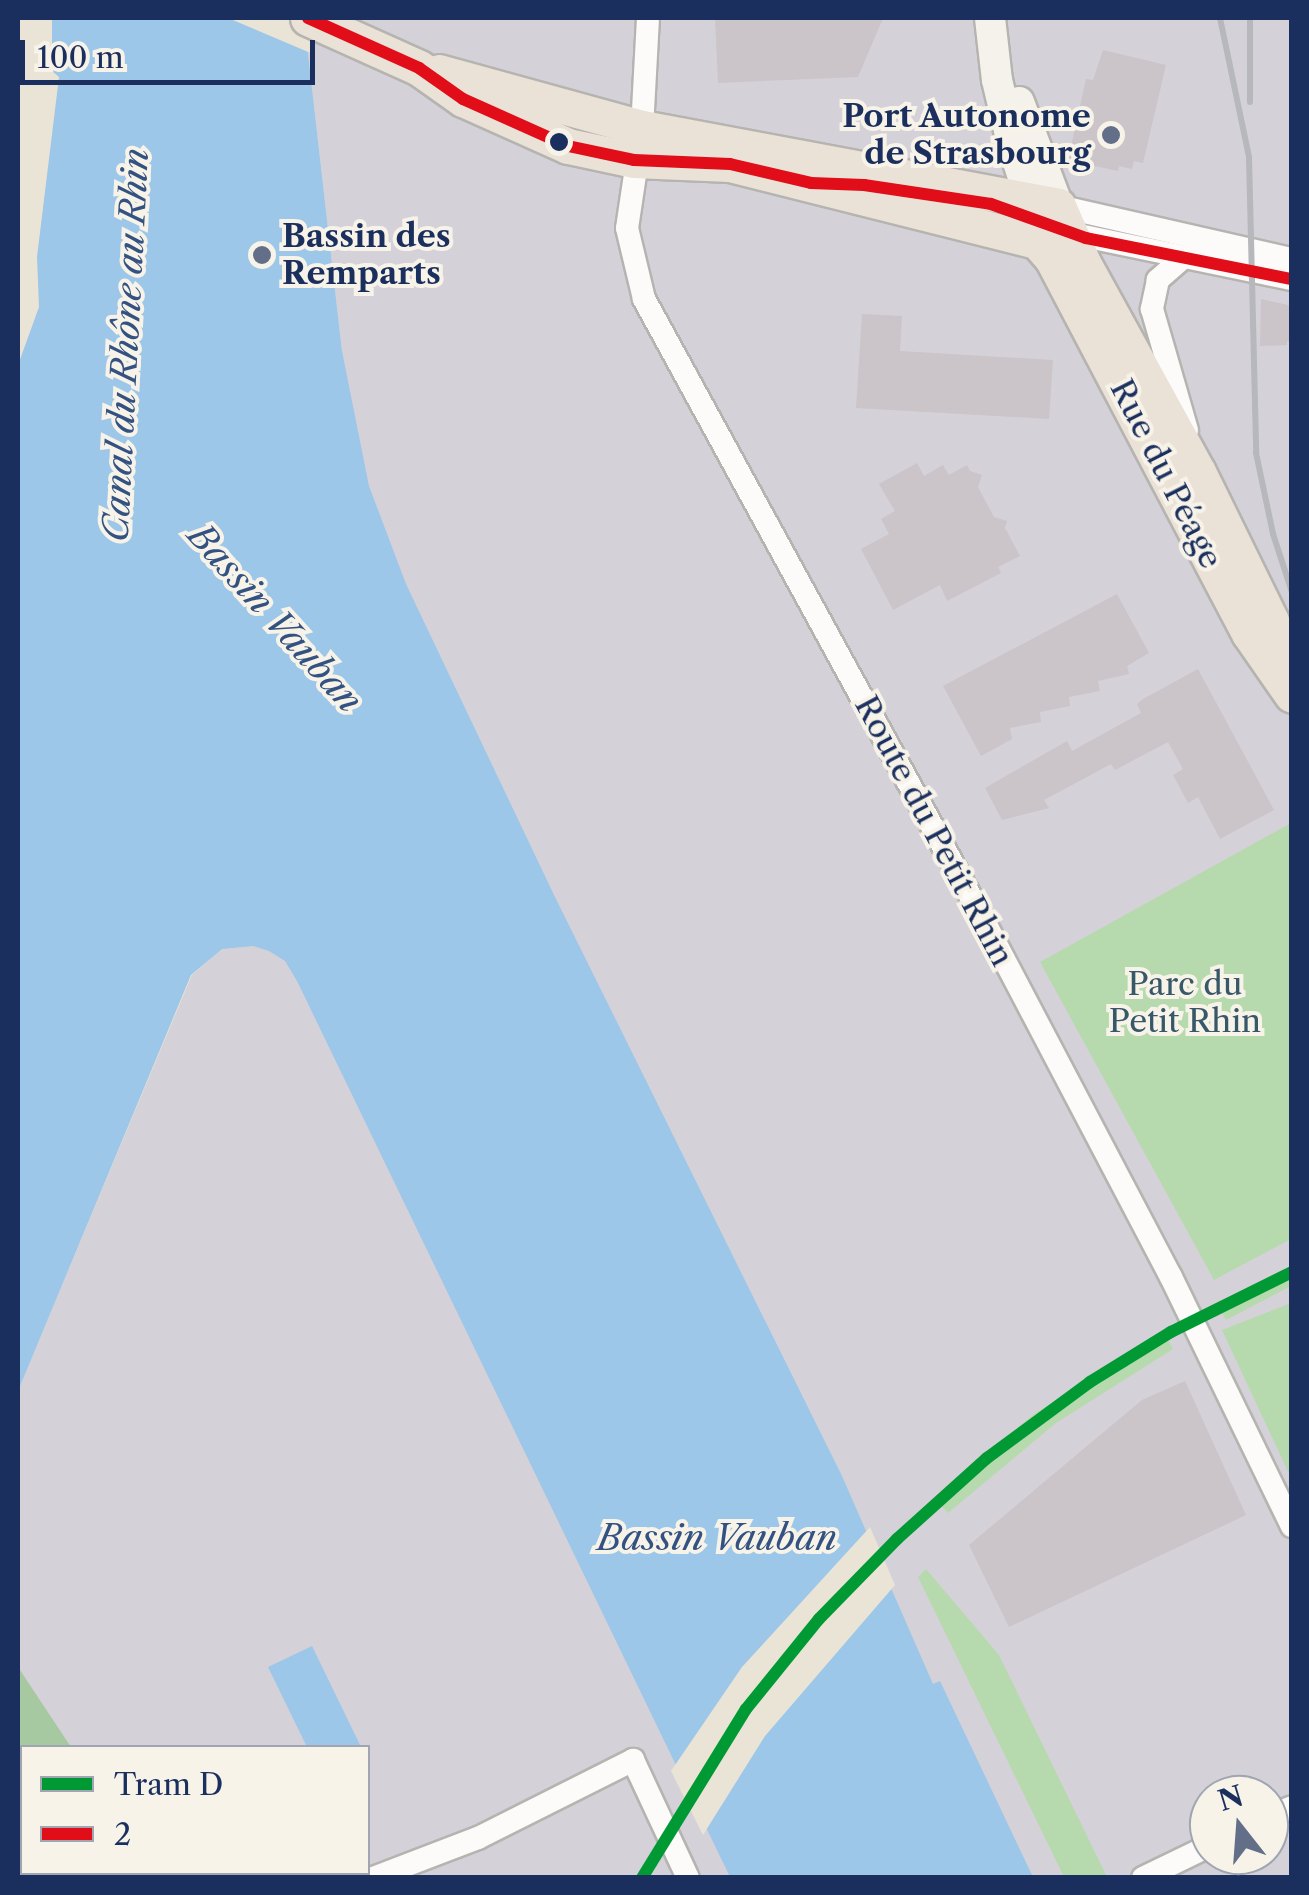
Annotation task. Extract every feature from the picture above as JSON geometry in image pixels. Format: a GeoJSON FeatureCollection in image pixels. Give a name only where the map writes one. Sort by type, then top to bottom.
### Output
{"type":"FeatureCollection","features":[{"type":"Feature","properties":{"kind":"main road"},"geometry":{"type":"LineString","coordinates":[[990,21],[1048,222]]}},
{"type":"Feature","properties":{"kind":"main road"},"geometry":{"type":"LineString","coordinates":[[323,24],[419,68],[470,78],[638,144],[1023,235],[1048,222]]}},
{"type":"Feature","properties":{"kind":"main road"},"geometry":{"type":"LineString","coordinates":[[638,144],[1048,222]]}},
{"type":"Feature","properties":{"kind":"main road","name":"Rue du Péage"},"geometry":{"type":"LineString","coordinates":[[1048,222],[1198,472],[1272,621],[1292,680]]}},
{"type":"Feature","properties":{"kind":"main road","name":"Rue du Péage"},"geometry":{"type":"LineString","coordinates":[[1048,222],[1249,633],[1292,695]]}},
{"type":"Feature","properties":{"kind":"street","name":"Route du Petit Rhin"},"geometry":{"type":"LineString","coordinates":[[648,18],[627,228],[644,300],[984,921],[1171,1277],[1292,1526]]}},
{"type":"Feature","properties":{"kind":"street"},"geometry":{"type":"LineString","coordinates":[[1048,222],[1184,258],[1292,279]]}},
{"type":"Feature","properties":{"kind":"street"},"geometry":{"type":"LineString","coordinates":[[1048,222],[1292,259]]}},
{"type":"Feature","properties":{"kind":"street","name":"Rue du Péage"},"geometry":{"type":"LineString","coordinates":[[1184,258],[1158,280],[1152,309],[1198,472]]}},
{"type":"Feature","properties":{"kind":"street"},"geometry":{"type":"LineString","coordinates":[[373,1878],[478,1838],[633,1760],[688,1878]]}},
{"type":"Feature","properties":{"kind":"street"},"geometry":{"type":"LineString","coordinates":[[1144,1878],[1189,1856]]}},
{"type":"Feature","properties":{"kind":"shaded area","name":"Port Autonome de Strasbourg"},"geometry":{"type":"Polygon","coordinates":[[[304,18],[1291,18],[1291,1877],[18,1878],[18,1390],[192,975],[221,949],[342,351],[304,18]]]}},
{"type":"Feature","properties":{"kind":"green space","name":"Parc du Petit Rhin"},"geometry":{"type":"Polygon","coordinates":[[[1291,823],[1291,1239],[1214,1280],[1040,962],[1291,823]]]}},
{"type":"Feature","properties":{"kind":"green space"},"geometry":{"type":"Polygon","coordinates":[[[1291,1267],[1291,1286],[1226,1320],[1217,1304],[1291,1267]]]}},
{"type":"Feature","properties":{"kind":"green space"},"geometry":{"type":"Polygon","coordinates":[[[1291,1303],[1291,1478],[1222,1330],[1291,1303]]]}},
{"type":"Feature","properties":{"kind":"green space"},"geometry":{"type":"Polygon","coordinates":[[[1163,1331],[1173,1349],[1056,1423],[948,1513],[934,1498],[1034,1414],[1163,1331]]]}},
{"type":"Feature","properties":{"kind":"green space"},"geometry":{"type":"Polygon","coordinates":[[[926,1569],[999,1655],[1107,1877],[1064,1877],[918,1577],[926,1569]]]}},
{"type":"Feature","properties":{"kind":"green space"},"geometry":{"type":"Polygon","coordinates":[[[18,1667],[70,1745],[20,1745],[20,1847],[18,1667]]]}},
{"type":"Feature","properties":{"kind":"water"},"geometry":{"type":"Polygon","coordinates":[[[52,18],[304,18],[342,351],[369,486],[406,584],[554,895],[842,1476],[933,1684],[940,1681],[1033,1877],[730,1877],[297,981],[285,961],[269,951],[253,946],[222,949],[191,975],[18,1391],[18,365],[39,307],[37,257],[59,77],[52,71],[52,18]]]}},
{"type":"Feature","properties":{"kind":"water"},"geometry":{"type":"Polygon","coordinates":[[[312,1646],[360,1745],[306,1745],[268,1667],[312,1646]]]}},
{"type":"Feature","properties":{"kind":"pier"},"geometry":{"type":"Polygon","coordinates":[[[228,18],[309,18],[313,54],[228,18]]]}},
{"type":"Feature","properties":{"kind":"pier"},"geometry":{"type":"Polygon","coordinates":[[[870,1527],[895,1585],[765,1736],[703,1835],[671,1771],[742,1667],[870,1527]]]}},
{"type":"Feature","properties":{"kind":"building"},"geometry":{"type":"Polygon","coordinates":[[[715,18],[883,18],[858,77],[718,83],[715,18]]]}},
{"type":"Feature","properties":{"kind":"building","name":"Port Autonome de Strasbourg"},"geometry":{"type":"Polygon","coordinates":[[[1103,50],[1166,65],[1143,163],[1134,161],[1132,169],[1119,166],[1118,171],[1068,160],[1086,79],[1093,80],[1103,50]]]}},
{"type":"Feature","properties":{"kind":"building"},"geometry":{"type":"Polygon","coordinates":[[[1261,299],[1292,306],[1292,342],[1260,346],[1261,299]]]}},
{"type":"Feature","properties":{"kind":"building"},"geometry":{"type":"Polygon","coordinates":[[[862,314],[902,316],[900,351],[1053,360],[1049,419],[856,408],[862,314]]]}},
{"type":"Feature","properties":{"kind":"building"},"geometry":{"type":"Polygon","coordinates":[[[917,463],[924,476],[943,465],[949,475],[967,465],[970,471],[982,475],[978,487],[994,517],[1007,521],[1005,528],[1020,556],[998,567],[1001,573],[947,601],[940,585],[893,610],[861,549],[889,534],[881,519],[895,511],[879,484],[917,463]]]}},
{"type":"Feature","properties":{"kind":"building"},"geometry":{"type":"Polygon","coordinates":[[[1117,594],[1149,653],[1127,666],[1129,674],[1098,681],[1100,691],[1069,697],[1070,706],[1040,712],[1041,722],[1010,728],[1012,739],[981,756],[943,686],[1117,594]]]}},
{"type":"Feature","properties":{"kind":"building"},"geometry":{"type":"Polygon","coordinates":[[[1198,669],[1274,810],[1220,839],[1198,797],[1188,803],[1173,775],[1183,769],[1168,742],[1115,770],[1111,764],[1044,800],[1049,808],[1002,820],[985,788],[1067,741],[1072,751],[1141,713],[1137,704],[1143,699],[1198,669]]]}},
{"type":"Feature","properties":{"kind":"building"},"geometry":{"type":"Polygon","coordinates":[[[1185,1381],[1246,1515],[1009,1627],[969,1545],[1142,1400],[1185,1381]]]}},
{"type":"Feature","properties":{"kind":"railway"},"geometry":{"type":"LineString","coordinates":[[1220,18],[1249,157],[1256,453],[1273,534],[1292,592]]}},
{"type":"Feature","properties":{"kind":"railway"},"geometry":{"type":"LineString","coordinates":[[1250,18],[1250,102]]}},
{"type":"Feature","properties":{"kind":"tram line","name":"D"},"geometry":{"type":"LineString","coordinates":[[642,1878],[746,1709],[819,1619],[897,1539],[987,1458],[1090,1382],[1171,1332],[1292,1272]]}},
{"type":"Feature","properties":{"kind":"transit line","name":"2"},"geometry":{"type":"LineString","coordinates":[[308,18],[419,68],[463,99],[568,146],[634,160],[730,164],[811,183],[864,185],[991,204],[1086,238],[1292,279]]}},
{"type":"Feature","properties":{"kind":"place","name":"Port Autonome de Strasbourg"},"geometry":{"type":"Point","coordinates":[1111,135]}},
{"type":"Feature","properties":{"kind":"place","name":"Bassin des Remparts"},"geometry":{"type":"Point","coordinates":[262,255]}},
{"type":"Feature","properties":{"kind":"water label","name":"Canal du Rhône au Rhin"},"geometry":{"type":"Point","coordinates":[126,345]}},
{"type":"Feature","properties":{"kind":"water label","name":"Bassin Vauban"},"geometry":{"type":"Point","coordinates":[275,618]}},
{"type":"Feature","properties":{"kind":"water label","name":"Bassin Vauban"},"geometry":{"type":"Point","coordinates":[717,1538]}}]}
